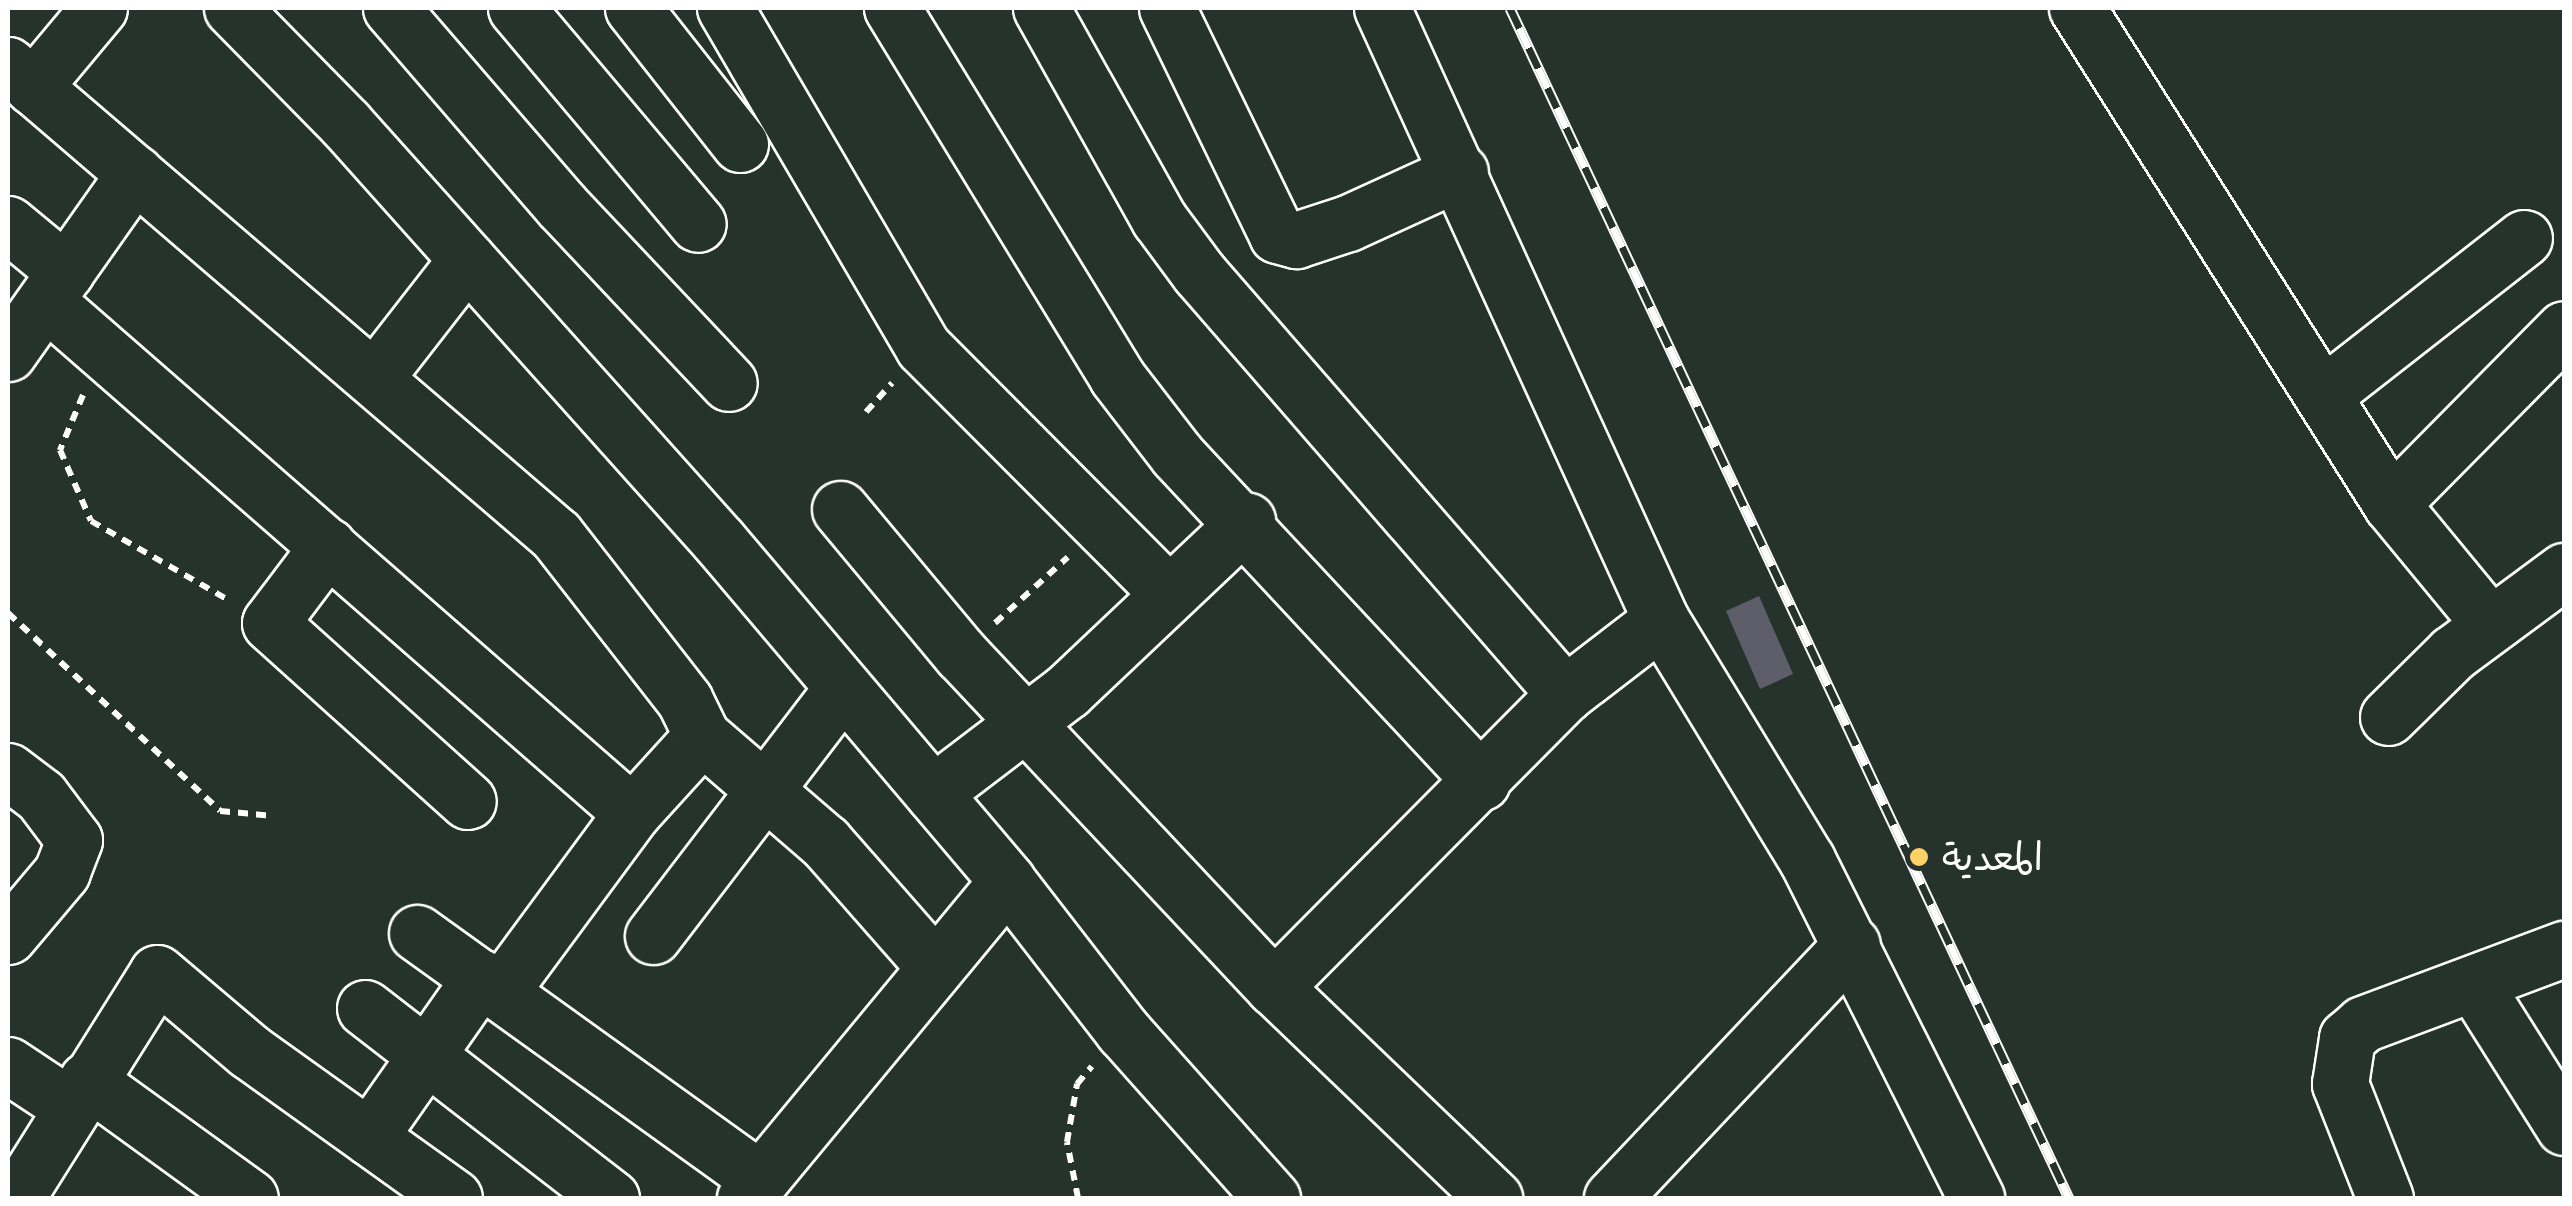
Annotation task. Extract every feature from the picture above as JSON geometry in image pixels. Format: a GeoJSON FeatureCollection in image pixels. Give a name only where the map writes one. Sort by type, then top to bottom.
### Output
{"type":"FeatureCollection","features":[{"type":"Feature","properties":{"kind":"street"},"geometry":{"type":"LineString","coordinates":[[99,8],[20,76],[376,376],[556,535],[619,607],[702,736],[825,842],[934,966]]}},
{"type":"Feature","properties":{"kind":"street"},"geometry":{"type":"LineString","coordinates":[[232,8],[466,259],[933,793],[1007,881],[1122,1031],[1272,1198]]}},
{"type":"Feature","properties":{"kind":"street"},"geometry":{"type":"LineString","coordinates":[[391,8],[729,382]]}},
{"type":"Feature","properties":{"kind":"street"},"geometry":{"type":"LineString","coordinates":[[634,8],[740,144]]}},
{"type":"Feature","properties":{"kind":"street"},"geometry":{"type":"LineString","coordinates":[[725,8],[923,347],[1098,530],[1168,593]]}},
{"type":"Feature","properties":{"kind":"street"},"geometry":{"type":"LineString","coordinates":[[892,8],[1117,377],[1177,455],[1247,521],[1482,782]]}},
{"type":"Feature","properties":{"kind":"street"},"geometry":{"type":"LineString","coordinates":[[1041,8],[1159,219],[1199,273],[1565,694]]}},
{"type":"Feature","properties":{"kind":"street"},"geometry":{"type":"LineString","coordinates":[[1168,8],[1277,235],[1296,240],[1348,223],[1460,172]]}},
{"type":"Feature","properties":{"kind":"street"},"geometry":{"type":"LineString","coordinates":[[1382,8],[1661,620],[1852,944],[1976,1198]]}},
{"type":"Feature","properties":{"kind":"street"},"geometry":{"type":"LineString","coordinates":[[2078,8],[2391,504],[2490,624]]}},
{"type":"Feature","properties":{"kind":"street"},"geometry":{"type":"LineString","coordinates":[[527,11],[698,224]]}},
{"type":"Feature","properties":{"kind":"street"},"geometry":{"type":"LineString","coordinates":[[8,353],[136,172]]}},
{"type":"Feature","properties":{"kind":"street"},"geometry":{"type":"LineString","coordinates":[[8,224],[102,352],[632,813]]}},
{"type":"Feature","properties":{"kind":"street"},"geometry":{"type":"LineString","coordinates":[[2324,395],[2524,238]]}},
{"type":"Feature","properties":{"kind":"street"},"geometry":{"type":"LineString","coordinates":[[376,376],[466,259]]}},
{"type":"Feature","properties":{"kind":"street"},"geometry":{"type":"LineString","coordinates":[[2391,504],[2564,329]]}},
{"type":"Feature","properties":{"kind":"street"},"geometry":{"type":"LineString","coordinates":[[840,509],[961,654],[1274,987],[1494,1198]]}},
{"type":"Feature","properties":{"kind":"street"},"geometry":{"type":"LineString","coordinates":[[933,793],[1067,691],[1247,521]]}},
{"type":"Feature","properties":{"kind":"street"},"geometry":{"type":"LineString","coordinates":[[328,546],[270,624],[468,801]]}},
{"type":"Feature","properties":{"kind":"street"},"geometry":{"type":"LineString","coordinates":[[2388,717],[2490,624],[2564,570]]}},
{"type":"Feature","properties":{"kind":"street"},"geometry":{"type":"LineString","coordinates":[[1274,987],[1482,782],[1565,694],[1661,620]]}},
{"type":"Feature","properties":{"kind":"street"},"geometry":{"type":"LineString","coordinates":[[653,936],[841,690]]}},
{"type":"Feature","properties":{"kind":"street"},"geometry":{"type":"LineString","coordinates":[[369,1137],[426,1054],[491,984],[632,813],[702,736]]}},
{"type":"Feature","properties":{"kind":"street"},"geometry":{"type":"LineString","coordinates":[[8,772],[63,820],[74,840],[62,872],[8,936]]}},
{"type":"Feature","properties":{"kind":"street"},"geometry":{"type":"LineString","coordinates":[[417,934],[491,984],[752,1188],[1007,881]]}},
{"type":"Feature","properties":{"kind":"street"},"geometry":{"type":"LineString","coordinates":[[1612,1198],[1852,944]]}},
{"type":"Feature","properties":{"kind":"street"},"geometry":{"type":"LineString","coordinates":[[2385,1198],[2340,1084],[2347,1038],[2564,949]]}},
{"type":"Feature","properties":{"kind":"street"},"geometry":{"type":"LineString","coordinates":[[25,1187],[78,1093],[157,973],[454,1198]]}},
{"type":"Feature","properties":{"kind":"street"},"geometry":{"type":"LineString","coordinates":[[2474,984],[2564,1128]]}},
{"type":"Feature","properties":{"kind":"street"},"geometry":{"type":"LineString","coordinates":[[365,1008],[611,1198]]}},
{"type":"Feature","properties":{"kind":"street"},"geometry":{"type":"LineString","coordinates":[[8,1065],[78,1093],[250,1198]]}},
{"type":"Feature","properties":{"kind":"path"},"geometry":{"type":"LineString","coordinates":[[102,352],[60,450],[91,521],[270,624]]}},
{"type":"Feature","properties":{"kind":"path"},"geometry":{"type":"LineString","coordinates":[[961,654],[1098,530]]}},
{"type":"Feature","properties":{"kind":"path"},"geometry":{"type":"LineString","coordinates":[[8,613],[220,811],[274,816]]}},
{"type":"Feature","properties":{"kind":"path"},"geometry":{"type":"LineString","coordinates":[[1078,1198],[1067,1142],[1077,1084],[1122,1031]]}},
{"type":"Feature","properties":{"kind":"building"},"geometry":{"type":"Polygon","coordinates":[[[1759,596],[1793,674],[1760,689],[1726,611],[1759,596]]]}},
{"type":"Feature","properties":{"kind":"railway"},"geometry":{"type":"LineString","coordinates":[[1510,8],[2069,1198]]}},
{"type":"Feature","properties":{"kind":"place","name":"المعدية"},"geometry":{"type":"Point","coordinates":[1919,857]}}]}
